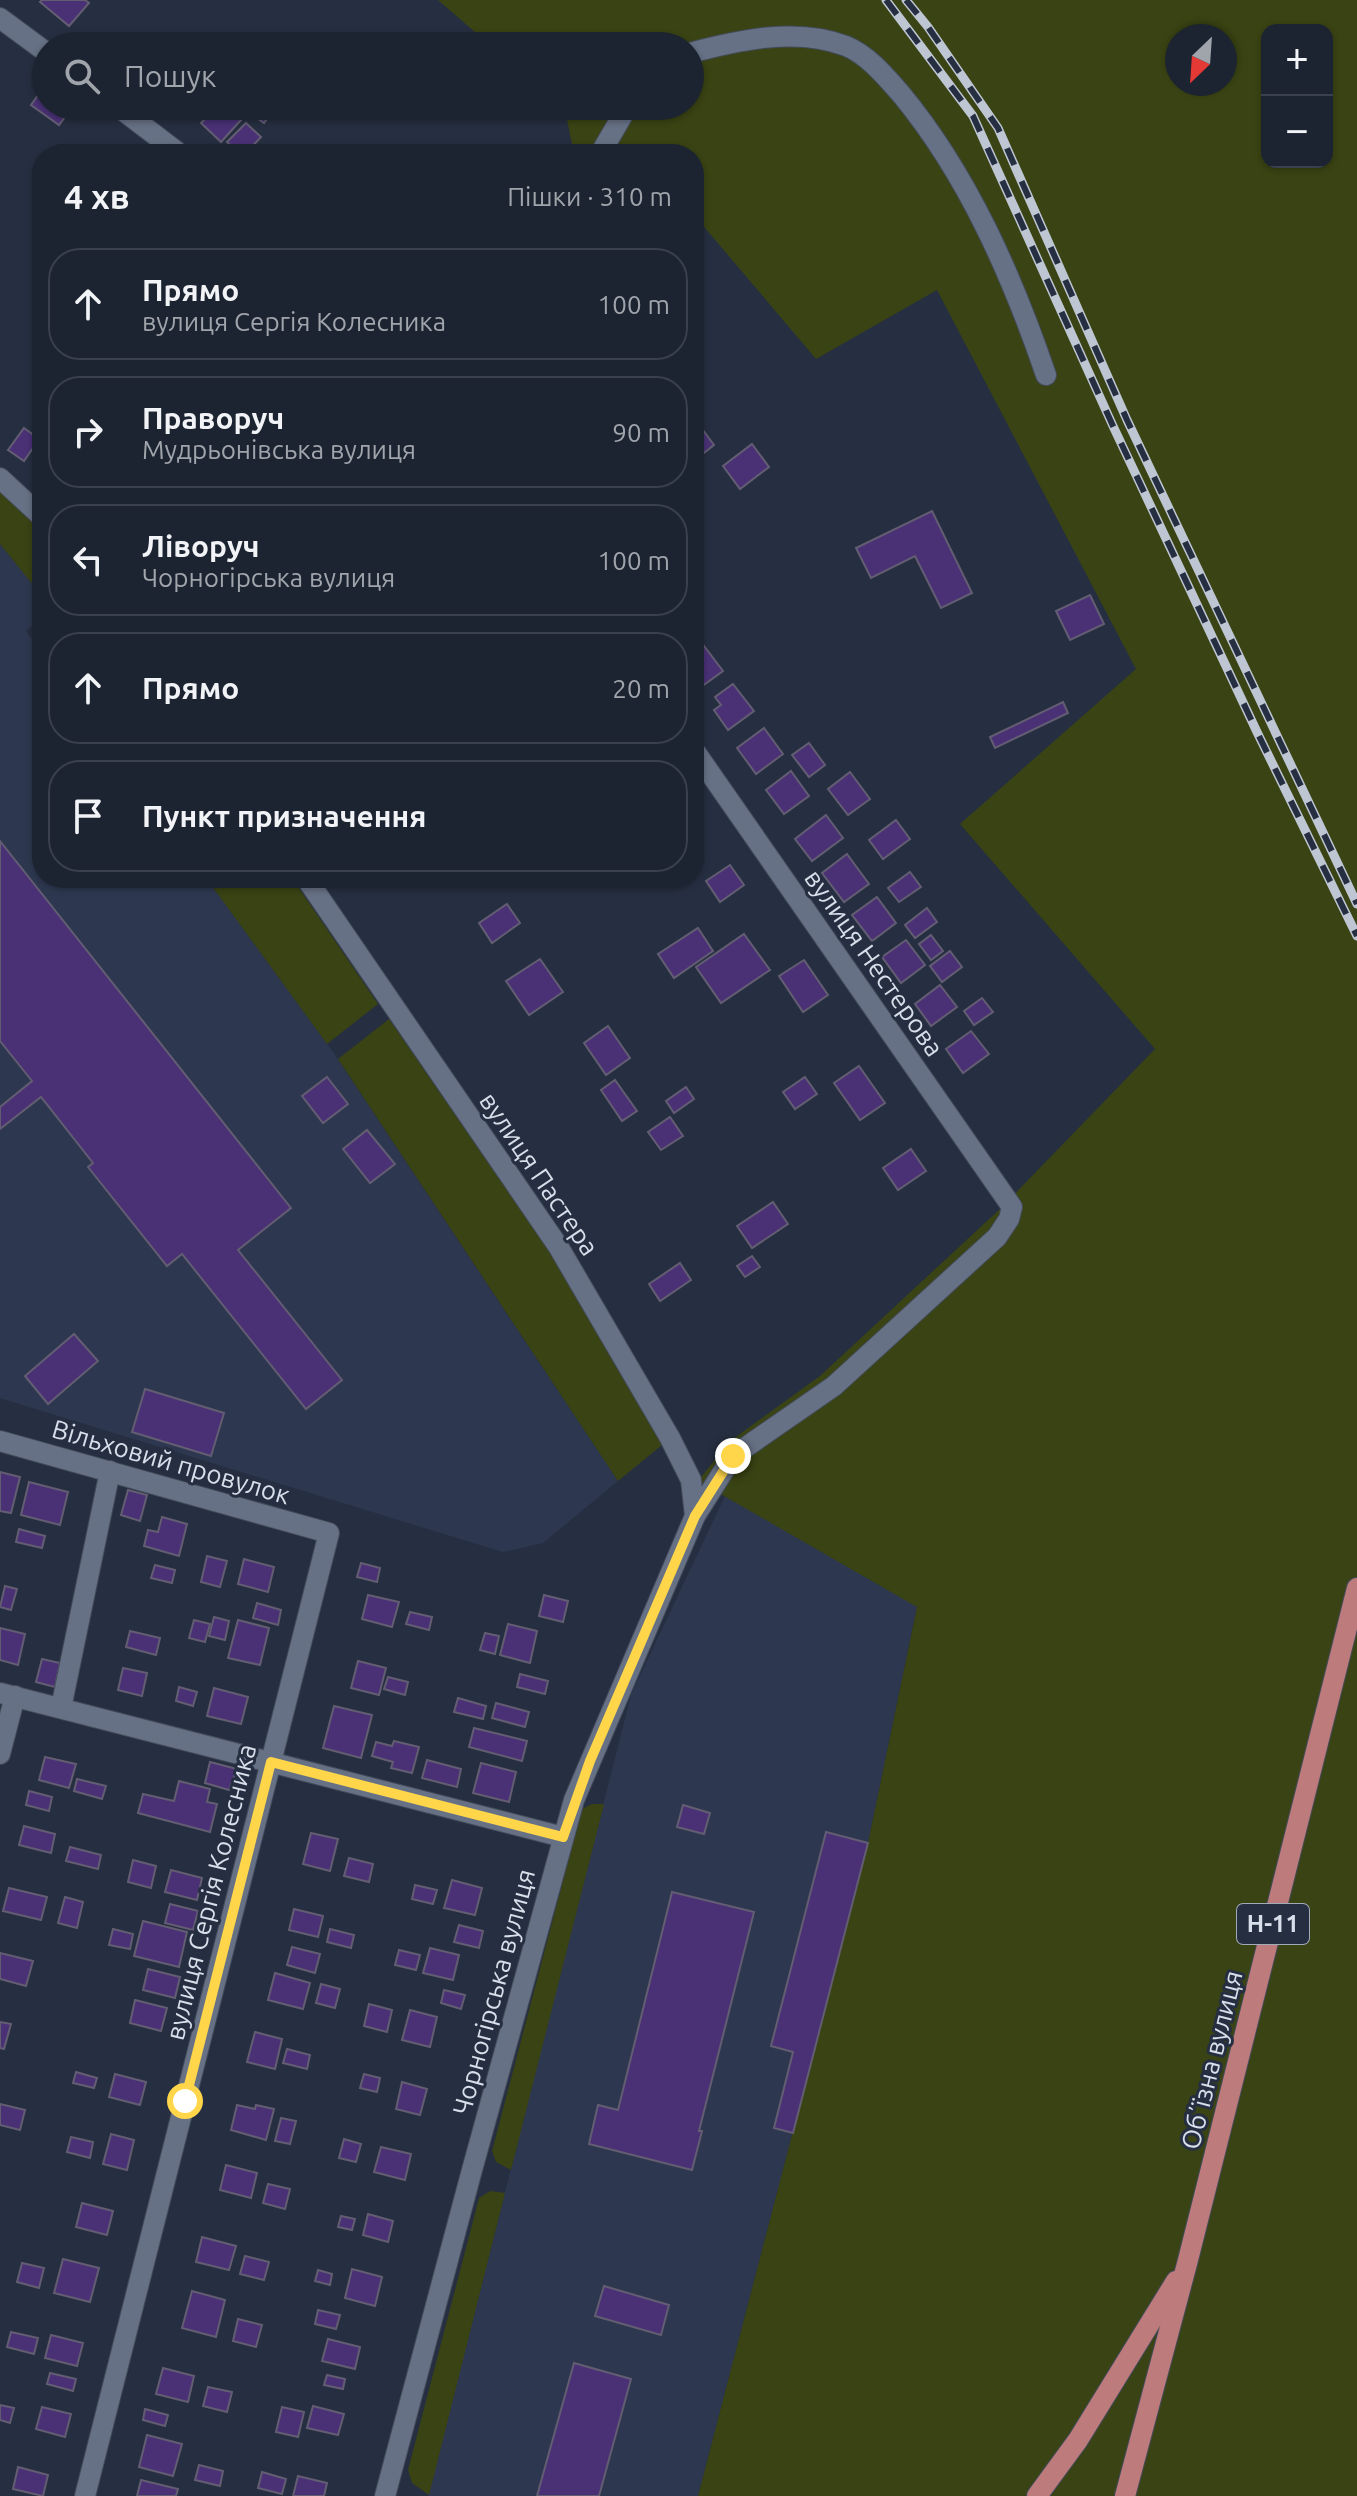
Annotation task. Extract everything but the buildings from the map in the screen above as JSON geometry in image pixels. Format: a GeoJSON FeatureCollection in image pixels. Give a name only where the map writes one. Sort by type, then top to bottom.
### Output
{"type":"FeatureCollection","features":[{"type":"Feature","properties":{"kind":"main road","name":"Обʼїзна вулиця"},"geometry":{"type":"LineString","coordinates":[[1125,2496],[1188,2260],[1357,1588]]}},
{"type":"Feature","properties":{"kind":"main road","name":"Н-11"},"geometry":{"type":"LineString","coordinates":[[1037,2496],[1078,2440],[1188,2260]]}},
{"type":"Feature","properties":{"kind":"main road"},"geometry":{"type":"LineString","coordinates":[[1132,2471],[1135,2496]]}},
{"type":"Feature","properties":{"kind":"street"},"geometry":{"type":"LineString","coordinates":[[0,18],[32,42]]}},
{"type":"Feature","properties":{"kind":"street"},"geometry":{"type":"LineString","coordinates":[[704,50],[753,39],[812,37],[849,47],[883,73],[918,115],[974,203],[1028,321],[1046,375]]}},
{"type":"Feature","properties":{"kind":"street"},"geometry":{"type":"LineString","coordinates":[[135,120],[167,144]]}},
{"type":"Feature","properties":{"kind":"street"},"geometry":{"type":"LineString","coordinates":[[606,144],[620,120]]}},
{"type":"Feature","properties":{"kind":"street"},"geometry":{"type":"LineString","coordinates":[[0,478],[32,508]]}},
{"type":"Feature","properties":{"kind":"street","name":"вулиця Нестерова"},"geometry":{"type":"LineString","coordinates":[[704,764],[1012,1207]]}},
{"type":"Feature","properties":{"kind":"street","name":"вулиця Пастера"},"geometry":{"type":"LineString","coordinates":[[313,888],[558,1246],[677,1452],[691,1480],[695,1516]]}},
{"type":"Feature","properties":{"kind":"street","name":"Чорногірська вулиця"},"geometry":{"type":"LineString","coordinates":[[385,2496],[563,1837],[590,1761],[695,1516],[733,1456],[834,1386],[997,1237],[1009,1219],[1012,1207]]}},
{"type":"Feature","properties":{"kind":"street","name":"Вільховий провулок"},"geometry":{"type":"LineString","coordinates":[[0,1441],[329,1533]]}},
{"type":"Feature","properties":{"kind":"street"},"geometry":{"type":"LineString","coordinates":[[61,1708],[110,1471]]}},
{"type":"Feature","properties":{"kind":"street","name":"вулиця Сергія Колесника"},"geometry":{"type":"LineString","coordinates":[[85,2496],[329,1533]]}},
{"type":"Feature","properties":{"kind":"street"},"geometry":{"type":"LineString","coordinates":[[0,1754],[7,1694],[563,1837]]}},
{"type":"Feature","properties":{"kind":"shaded area"},"geometry":{"type":"Polygon","coordinates":[[[0,544],[32,584],[32,626],[26,631],[32,639],[32,888],[213,888],[333,1052],[618,1481],[543,1543],[503,1552],[0,1398],[0,544]]]}},
{"type":"Feature","properties":{"kind":"shaded area"},"geometry":{"type":"Polygon","coordinates":[[[725,1496],[917,1606],[868,1843],[698,2496],[428,2496],[631,1695],[725,1496]]]}},
{"type":"Feature","properties":{"kind":"green space"},"geometry":{"type":"Polygon","coordinates":[[[438,0],[1357,0],[1357,2496],[698,2496],[868,1843],[917,1607],[698,1481],[729,1442],[820,1376],[1000,1209],[1155,1049],[960,824],[1136,669],[937,290],[816,359],[704,227],[704,144],[572,144],[567,120],[704,120],[704,32],[475,32],[438,0]]]}},
{"type":"Feature","properties":{"kind":"green space"},"geometry":{"type":"Polygon","coordinates":[[[0,490],[32,520],[32,584],[0,544],[0,490]]]}},
{"type":"Feature","properties":{"kind":"green space"},"geometry":{"type":"Polygon","coordinates":[[[213,888],[299,888],[378,1004],[327,1044],[213,888]]]}},
{"type":"Feature","properties":{"kind":"green space"},"geometry":{"type":"Polygon","coordinates":[[[389,1019],[548,1250],[662,1445],[618,1481],[338,1059],[389,1019]]]}},
{"type":"Feature","properties":{"kind":"green space"},"geometry":{"type":"Polygon","coordinates":[[[592,1804],[604,1804],[511,2170],[496,2162],[492,2151],[582,1809],[592,1804]]]}},
{"type":"Feature","properties":{"kind":"green space"},"geometry":{"type":"Polygon","coordinates":[[[490,2191],[505,2193],[429,2495],[412,2483],[408,2470],[479,2198],[490,2191]]]}},
{"type":"Feature","properties":{"kind":"railway"},"geometry":{"type":"LineString","coordinates":[[886,0],[973,116],[1113,426],[1357,936]]}},
{"type":"Feature","properties":{"kind":"railway"},"geometry":{"type":"LineString","coordinates":[[906,0],[998,128],[1127,420],[1357,904]]}},
{"type":"Feature","properties":{"kind":"route"},"geometry":{"type":"LineString","coordinates":[[185,2101],[271,1762],[563,1837],[590,1761],[695,1516],[733,1456]]}}]}
